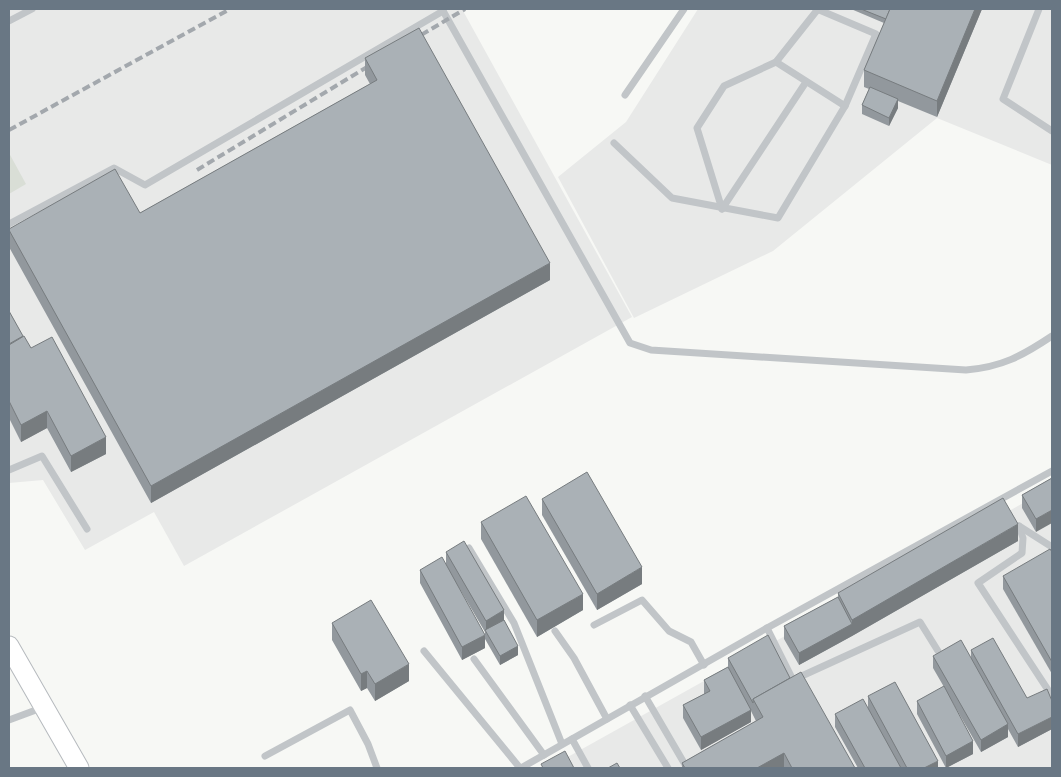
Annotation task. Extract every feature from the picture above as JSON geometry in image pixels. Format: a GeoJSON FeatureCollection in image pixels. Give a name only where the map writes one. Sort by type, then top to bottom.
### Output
{"type":"FeatureCollection","features":[{"type":"Feature","properties":{"kind":"main road"},"geometry":{"type":"LineString","coordinates":[[9,646],[80,768]]}},
{"type":"Feature","properties":{"kind":"lane"},"geometry":{"type":"LineString","coordinates":[[9,22],[32,9]]}},
{"type":"Feature","properties":{"kind":"lane"},"geometry":{"type":"LineString","coordinates":[[625,95],[684,9]]}},
{"type":"Feature","properties":{"kind":"lane"},"geometry":{"type":"LineString","coordinates":[[614,143],[672,198],[722,208],[778,218],[846,106],[876,34],[817,9],[776,62],[724,86],[697,128],[722,208]]}},
{"type":"Feature","properties":{"kind":"lane"},"geometry":{"type":"LineString","coordinates":[[1039,9],[1003,99],[1052,131]]}},
{"type":"Feature","properties":{"kind":"lane"},"geometry":{"type":"LineString","coordinates":[[9,224],[114,168],[145,185],[442,10],[630,343],[651,350],[966,370],[992,368],[1010,362],[1052,336]]}},
{"type":"Feature","properties":{"kind":"lane"},"geometry":{"type":"LineString","coordinates":[[776,62],[846,106]]}},
{"type":"Feature","properties":{"kind":"lane"},"geometry":{"type":"LineString","coordinates":[[722,208],[806,82]]}},
{"type":"Feature","properties":{"kind":"lane"},"geometry":{"type":"LineString","coordinates":[[9,470],[42,456],[86,529]]}},
{"type":"Feature","properties":{"kind":"lane"},"geometry":{"type":"LineString","coordinates":[[424,651],[520,768],[767,628],[1002,502],[1052,471]]}},
{"type":"Feature","properties":{"kind":"lane"},"geometry":{"type":"LineString","coordinates":[[1014,519],[1019,526],[1023,538],[1022,553],[978,583],[1052,696]]}},
{"type":"Feature","properties":{"kind":"lane"},"geometry":{"type":"LineString","coordinates":[[1019,526],[1052,547]]}},
{"type":"Feature","properties":{"kind":"lane"},"geometry":{"type":"LineString","coordinates":[[469,548],[514,623],[562,744]]}},
{"type":"Feature","properties":{"kind":"lane"},"geometry":{"type":"LineString","coordinates":[[594,625],[642,600],[669,631],[691,642],[704,665]]}},
{"type":"Feature","properties":{"kind":"lane"},"geometry":{"type":"LineString","coordinates":[[767,628],[793,680],[920,622],[938,651]]}},
{"type":"Feature","properties":{"kind":"lane"},"geometry":{"type":"LineString","coordinates":[[555,630],[574,658],[607,719]]}},
{"type":"Feature","properties":{"kind":"lane"},"geometry":{"type":"LineString","coordinates":[[474,659],[544,755]]}},
{"type":"Feature","properties":{"kind":"lane"},"geometry":{"type":"LineString","coordinates":[[646,696],[688,768],[696,764]]}},
{"type":"Feature","properties":{"kind":"lane"},"geometry":{"type":"LineString","coordinates":[[630,705],[668,768]]}},
{"type":"Feature","properties":{"kind":"lane"},"geometry":{"type":"LineString","coordinates":[[9,720],[44,707]]}},
{"type":"Feature","properties":{"kind":"lane"},"geometry":{"type":"LineString","coordinates":[[265,756],[350,710],[368,744],[377,768]]}},
{"type":"Feature","properties":{"kind":"lane"},"geometry":{"type":"LineString","coordinates":[[572,739],[588,768]]}},
{"type":"Feature","properties":{"kind":"shaded area"},"geometry":{"type":"Polygon","coordinates":[[[9,9],[462,9],[632,317],[184,566],[154,512],[85,550],[43,480],[9,483],[9,9]]]}},
{"type":"Feature","properties":{"kind":"shaded area"},"geometry":{"type":"Polygon","coordinates":[[[698,9],[1052,9],[1052,165],[937,118],[773,251],[634,318],[558,177],[626,122],[698,9]]]}},
{"type":"Feature","properties":{"kind":"shaded area"},"geometry":{"type":"Polygon","coordinates":[[[9,153],[26,184],[9,194],[9,153]]]}},
{"type":"Feature","properties":{"kind":"shaded area"},"geometry":{"type":"Polygon","coordinates":[[[1052,487],[1052,768],[548,768],[1052,487]]]}},
{"type":"Feature","properties":{"kind":"building"},"geometry":{"type":"Polygon","coordinates":[[[861,9],[890,9],[886,19],[861,9]]]}},
{"type":"Feature","properties":{"kind":"building"},"geometry":{"type":"Polygon","coordinates":[[[890,9],[975,9],[937,101],[864,70],[890,9]]]}},
{"type":"Feature","properties":{"kind":"building"},"geometry":{"type":"Polygon","coordinates":[[[419,28],[550,263],[151,486],[9,229],[115,169],[140,213],[377,80],[365,58],[419,28]]]}},
{"type":"Feature","properties":{"kind":"building"},"geometry":{"type":"Polygon","coordinates":[[[870,87],[898,99],[889,118],[862,105],[870,87]]]}},
{"type":"Feature","properties":{"kind":"building"},"geometry":{"type":"Polygon","coordinates":[[[9,311],[23,336],[9,344],[9,311]]]}},
{"type":"Feature","properties":{"kind":"building"},"geometry":{"type":"Polygon","coordinates":[[[24,336],[31,348],[52,337],[106,437],[71,456],[47,411],[21,425],[9,401],[9,345],[24,336]]]}},
{"type":"Feature","properties":{"kind":"building"},"geometry":{"type":"Polygon","coordinates":[[[587,472],[642,567],[597,594],[542,499],[587,472]]]}},
{"type":"Feature","properties":{"kind":"building"},"geometry":{"type":"Polygon","coordinates":[[[1052,478],[1052,510],[1036,519],[1022,495],[1052,478]]]}},
{"type":"Feature","properties":{"kind":"building"},"geometry":{"type":"Polygon","coordinates":[[[526,496],[583,594],[537,620],[481,522],[526,496]]]}},
{"type":"Feature","properties":{"kind":"building"},"geometry":{"type":"Polygon","coordinates":[[[1003,498],[1018,524],[852,620],[838,593],[1003,498]]]}},
{"type":"Feature","properties":{"kind":"building"},"geometry":{"type":"Polygon","coordinates":[[[464,541],[504,610],[486,621],[446,552],[464,541]]]}},
{"type":"Feature","properties":{"kind":"building"},"geometry":{"type":"Polygon","coordinates":[[[1050,549],[1052,552],[1052,662],[1003,576],[1050,549]]]}},
{"type":"Feature","properties":{"kind":"building"},"geometry":{"type":"Polygon","coordinates":[[[442,557],[485,635],[462,647],[420,570],[442,557]]]}},
{"type":"Feature","properties":{"kind":"building"},"geometry":{"type":"Polygon","coordinates":[[[838,597],[852,624],[799,653],[784,626],[838,597]]]}},
{"type":"Feature","properties":{"kind":"building"},"geometry":{"type":"Polygon","coordinates":[[[371,600],[409,664],[375,684],[367,671],[361,674],[332,623],[371,600]]]}},
{"type":"Feature","properties":{"kind":"building"},"geometry":{"type":"Polygon","coordinates":[[[504,620],[518,646],[500,656],[485,630],[504,620]]]}},
{"type":"Feature","properties":{"kind":"building"},"geometry":{"type":"Polygon","coordinates":[[[768,635],[790,678],[753,699],[753,703],[728,658],[768,635]]]}},
{"type":"Feature","properties":{"kind":"building"},"geometry":{"type":"Polygon","coordinates":[[[993,638],[1027,698],[1047,689],[1052,701],[1052,717],[1018,734],[971,650],[993,638]]]}},
{"type":"Feature","properties":{"kind":"building"},"geometry":{"type":"Polygon","coordinates":[[[961,640],[1008,724],[981,740],[933,656],[961,640]]]}},
{"type":"Feature","properties":{"kind":"building"},"geometry":{"type":"Polygon","coordinates":[[[728,667],[751,710],[701,737],[683,705],[710,691],[704,680],[728,667]]]}},
{"type":"Feature","properties":{"kind":"building"},"geometry":{"type":"Polygon","coordinates":[[[801,672],[855,768],[792,768],[784,753],[757,768],[685,768],[682,763],[763,717],[753,699],[801,672]]]}},
{"type":"Feature","properties":{"kind":"building"},"geometry":{"type":"Polygon","coordinates":[[[895,682],[938,761],[924,768],[907,768],[868,696],[895,682]]]}},
{"type":"Feature","properties":{"kind":"building"},"geometry":{"type":"Polygon","coordinates":[[[944,686],[973,741],[946,756],[917,701],[944,686]]]}},
{"type":"Feature","properties":{"kind":"building"},"geometry":{"type":"Polygon","coordinates":[[[863,699],[901,768],[865,768],[835,714],[863,699]]]}},
{"type":"Feature","properties":{"kind":"building"},"geometry":{"type":"Polygon","coordinates":[[[565,751],[574,768],[543,768],[541,764],[565,751]]]}},
{"type":"Feature","properties":{"kind":"building"},"geometry":{"type":"Polygon","coordinates":[[[617,763],[620,768],[608,768],[617,763]]]}},
{"type":"Feature","properties":{"kind":"railway"},"geometry":{"type":"LineString","coordinates":[[9,130],[230,9]]}},
{"type":"Feature","properties":{"kind":"railway"},"geometry":{"type":"LineString","coordinates":[[411,41],[465,9]]}},
{"type":"Feature","properties":{"kind":"railway"},"geometry":{"type":"LineString","coordinates":[[197,170],[377,61]]}}]}
